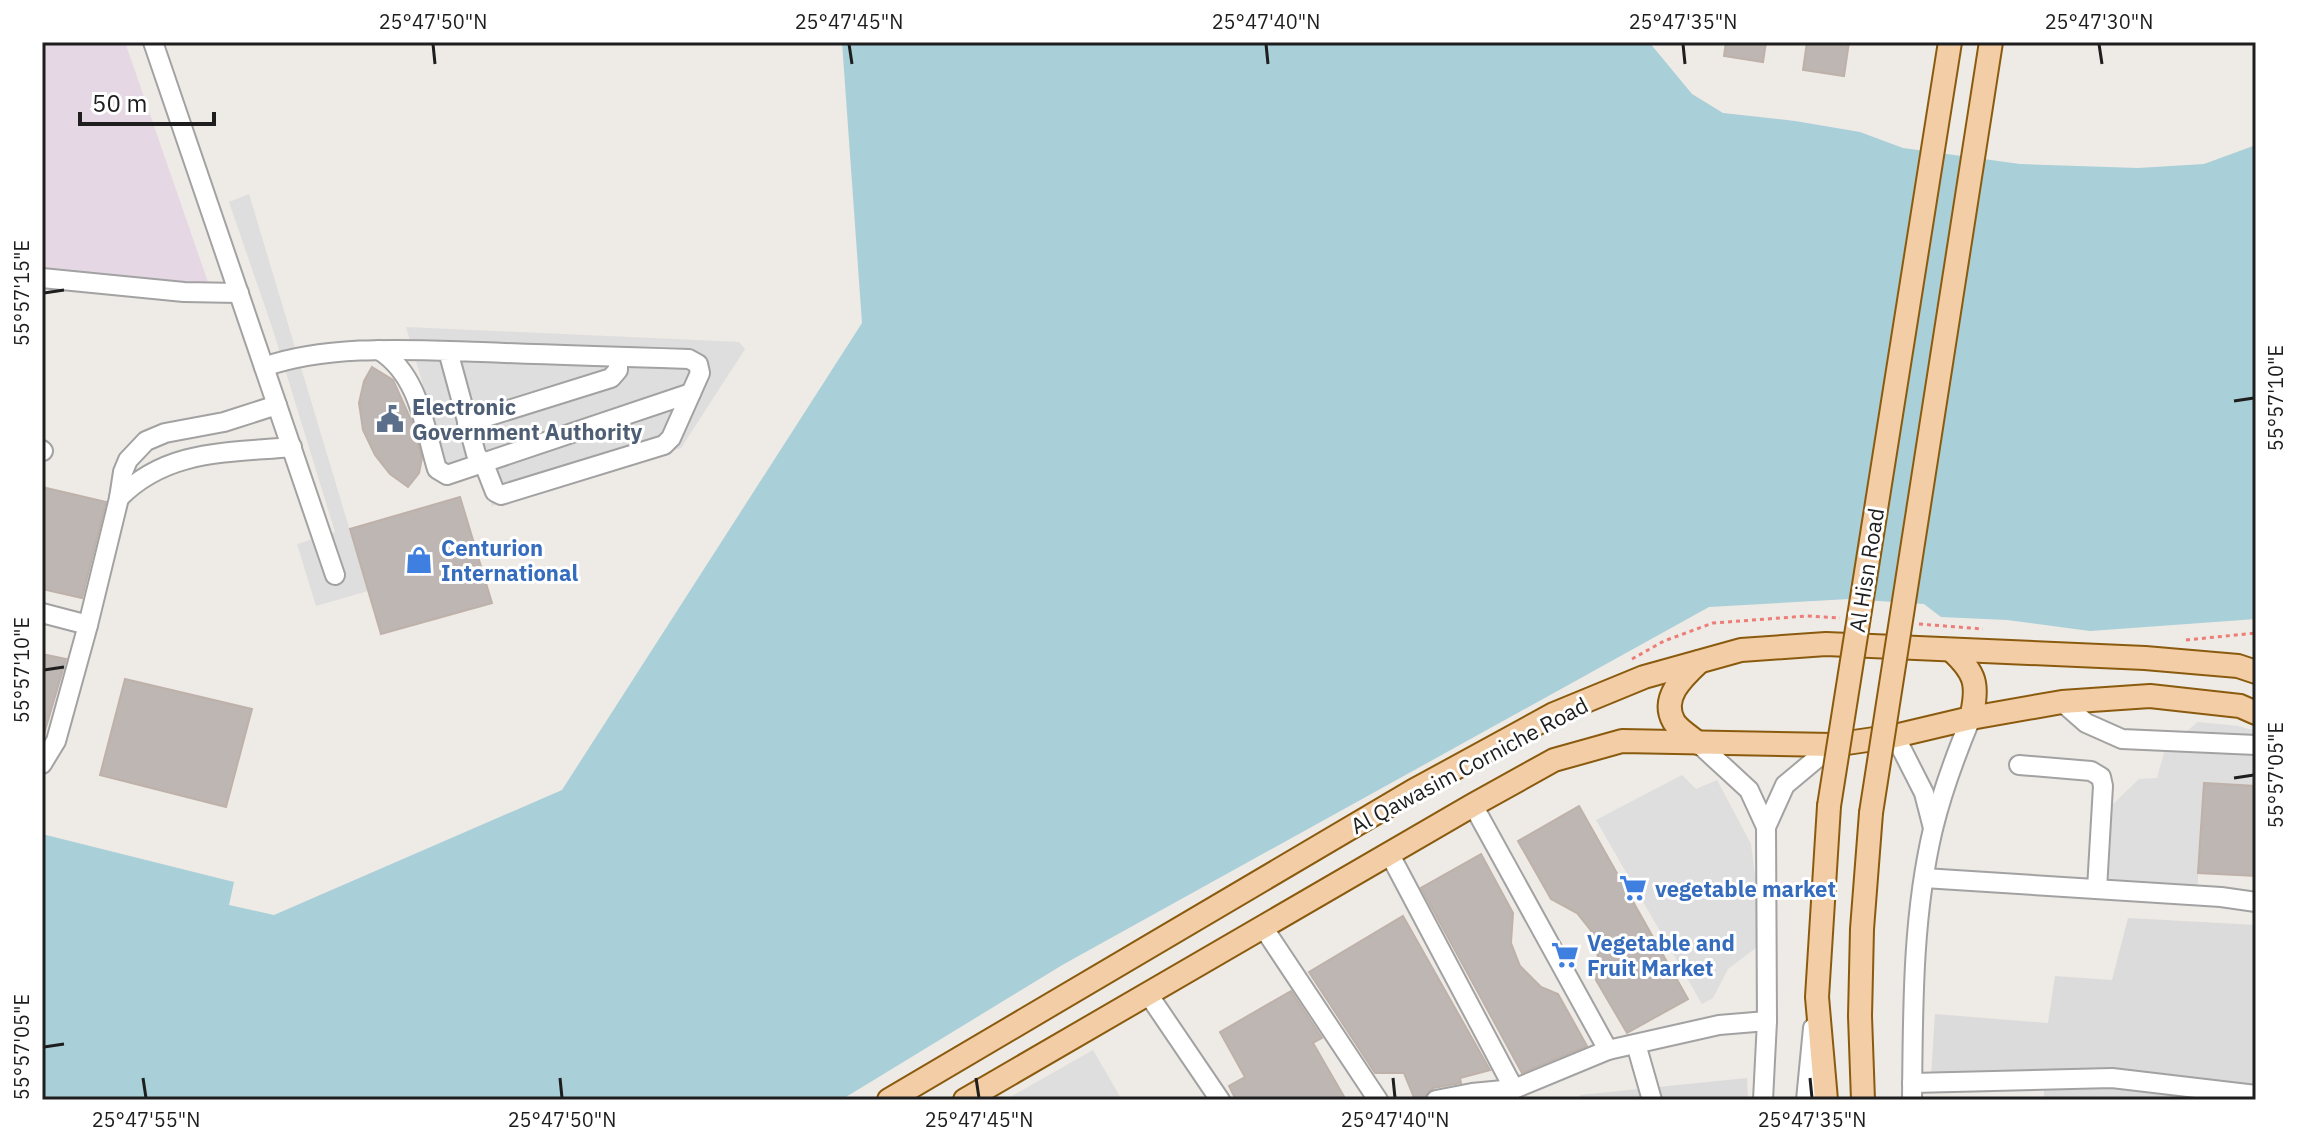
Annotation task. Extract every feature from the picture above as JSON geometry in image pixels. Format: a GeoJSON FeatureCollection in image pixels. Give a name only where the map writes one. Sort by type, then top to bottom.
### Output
{"type":"FeatureCollection","features":[{"type":"Feature","properties":{"kind":"main road","name":"Al Hisn Road"},"geometry":{"type":"LineString","coordinates":[[1826,1100],[1817,997],[1829,806],[1950,42]]}},
{"type":"Feature","properties":{"kind":"main road","name":"Al Hisn Road"},"geometry":{"type":"LineString","coordinates":[[1863,1100],[1860,1016],[1862,929],[1871,813],[1991,42]]}},
{"type":"Feature","properties":{"kind":"main road","name":"Al Qawasim Corniche Road"},"geometry":{"type":"LineString","coordinates":[[889,1100],[1400,799],[1554,714],[1644,677],[1741,650],[1826,644],[2145,658],[2238,666],[2256,672]]}},
{"type":"Feature","properties":{"kind":"main road"},"geometry":{"type":"LineString","coordinates":[[1951,650],[1968,666],[1975,683],[1971,718]]}},
{"type":"Feature","properties":{"kind":"main road"},"geometry":{"type":"LineString","coordinates":[[1698,743],[1675,723],[1670,710],[1671,696],[1681,678],[1703,659]]}},
{"type":"Feature","properties":{"kind":"main road","name":"Al Qawasim Corniche Road"},"geometry":{"type":"LineString","coordinates":[[965,1100],[1554,760],[1622,741],[1833,745],[1895,736],[1971,718],[2062,702],[2150,696],[2240,706],[2256,713]]}},
{"type":"Feature","properties":{"kind":"main road"},"geometry":{"type":"LineString","coordinates":[[1871,813],[1876,1100]]}},
{"type":"Feature","properties":{"kind":"street"},"geometry":{"type":"LineString","coordinates":[[153,42],[335,575]]}},
{"type":"Feature","properties":{"kind":"street"},"geometry":{"type":"LineString","coordinates":[[42,278],[194,293],[239,293]]}},
{"type":"Feature","properties":{"kind":"street"},"geometry":{"type":"LineString","coordinates":[[264,367],[290,359],[379,350],[448,351],[694,360],[700,373],[671,438],[658,447],[501,495],[495,492],[476,454],[448,351]]}},
{"type":"Feature","properties":{"kind":"street"},"geometry":{"type":"LineString","coordinates":[[379,350],[403,370],[413,387],[439,471],[451,475],[691,393]]}},
{"type":"Feature","properties":{"kind":"street"},"geometry":{"type":"LineString","coordinates":[[467,423],[611,378],[618,370],[618,357]]}},
{"type":"Feature","properties":{"kind":"street"},"geometry":{"type":"LineString","coordinates":[[42,764],[56,741],[88,625],[119,498],[119,485],[128,460],[146,441],[165,433],[224,422],[277,405]]}},
{"type":"Feature","properties":{"kind":"street"},"geometry":{"type":"LineString","coordinates":[[119,498],[145,475],[173,462],[206,455],[292,447]]}},
{"type":"Feature","properties":{"kind":"street"},"geometry":{"type":"LineString","coordinates":[[42,613],[88,625]]}},
{"type":"Feature","properties":{"kind":"street"},"geometry":{"type":"LineString","coordinates":[[2062,702],[2086,723],[2122,739],[2256,745]]}},
{"type":"Feature","properties":{"kind":"street"},"geometry":{"type":"LineString","coordinates":[[1971,718],[1933,828],[1924,878],[1913,986],[1912,1092],[2112,1078],[2256,1095]]}},
{"type":"Feature","properties":{"kind":"street"},"geometry":{"type":"LineString","coordinates":[[1895,736],[1924,793],[1933,828]]}},
{"type":"Feature","properties":{"kind":"street"},"geometry":{"type":"LineString","coordinates":[[1698,743],[1749,790],[1766,827],[1767,1021],[1763,1100]]}},
{"type":"Feature","properties":{"kind":"street"},"geometry":{"type":"LineString","coordinates":[[1766,827],[1785,785],[1833,745]]}},
{"type":"Feature","properties":{"kind":"street"},"geometry":{"type":"LineString","coordinates":[[2019,765],[2091,771],[2101,777],[2097,889]]}},
{"type":"Feature","properties":{"kind":"street"},"geometry":{"type":"LineString","coordinates":[[1473,805],[1608,1050]]}},
{"type":"Feature","properties":{"kind":"street"},"geometry":{"type":"LineString","coordinates":[[1389,853],[1514,1089]]}},
{"type":"Feature","properties":{"kind":"street"},"geometry":{"type":"LineString","coordinates":[[1924,878],[2256,902]]}},
{"type":"Feature","properties":{"kind":"street"},"geometry":{"type":"LineString","coordinates":[[1263,927],[1378,1100]]}},
{"type":"Feature","properties":{"kind":"street"},"geometry":{"type":"LineString","coordinates":[[1148,994],[1220,1100]]}},
{"type":"Feature","properties":{"kind":"street"},"geometry":{"type":"LineString","coordinates":[[1806,1100],[1817,997]]}},
{"type":"Feature","properties":{"kind":"street"},"geometry":{"type":"LineString","coordinates":[[1436,1100],[1514,1089],[1608,1050],[1719,1025],[1767,1021]]}},
{"type":"Feature","properties":{"kind":"street"},"geometry":{"type":"LineString","coordinates":[[1636,1044],[1652,1100]]}},
{"type":"Feature","properties":{"kind":"shaded area"},"geometry":{"type":"Polygon","coordinates":[[[42,42],[125,42],[210,288],[42,269],[42,42]]]}},
{"type":"Feature","properties":{"kind":"shaded area"},"geometry":{"type":"Polygon","coordinates":[[[249,194],[368,591],[316,606],[297,544],[335,532],[272,327],[229,202],[249,194]]]}},
{"type":"Feature","properties":{"kind":"shaded area"},"geometry":{"type":"Polygon","coordinates":[[[406,327],[739,342],[745,349],[681,448],[492,506],[483,475],[452,483],[406,327]]]}},
{"type":"Feature","properties":{"kind":"shaded area"},"geometry":{"type":"Polygon","coordinates":[[[2198,722],[2256,731],[2256,786],[2204,784],[2197,894],[2099,888],[2109,808],[2139,779],[2157,778],[2165,749],[2198,722]]]}},
{"type":"Feature","properties":{"kind":"shaded area"},"geometry":{"type":"Polygon","coordinates":[[[1682,775],[1696,789],[1717,780],[1751,844],[1756,883],[1757,947],[1728,969],[1713,998],[1702,1004],[1596,820],[1682,775]]]}},
{"type":"Feature","properties":{"kind":"shaded area"},"geometry":{"type":"Polygon","coordinates":[[[2128,918],[2256,925],[2256,1100],[2044,1100],[2044,1086],[1931,1077],[1935,1014],[2048,1023],[2055,976],[2112,980],[2128,918]]]}},
{"type":"Feature","properties":{"kind":"shaded area"},"geometry":{"type":"Polygon","coordinates":[[[1093,1050],[1122,1100],[1005,1100],[1093,1050]]]}},
{"type":"Feature","properties":{"kind":"shaded area"},"geometry":{"type":"Polygon","coordinates":[[[1747,1078],[1748,1100],[1579,1100],[1580,1095],[1747,1078]]]}},
{"type":"Feature","properties":{"kind":"water"},"geometry":{"type":"Polygon","coordinates":[[[842,42],[1649,42],[1692,94],[1723,113],[1860,132],[1903,148],[2020,164],[2138,168],[2204,164],[2256,145],[2256,619],[2090,631],[2007,620],[1941,617],[1924,604],[1849,599],[1709,607],[1064,964],[841,1100],[42,1100],[42,834],[234,882],[229,905],[274,915],[562,790],[862,323],[842,42]]]}},
{"type":"Feature","properties":{"kind":"building"},"geometry":{"type":"Polygon","coordinates":[[[1726,42],[1766,42],[1763,62],[1724,56],[1726,42]]]}},
{"type":"Feature","properties":{"kind":"building"},"geometry":{"type":"Polygon","coordinates":[[[1807,42],[1849,42],[1844,76],[1803,70],[1807,42]]]}},
{"type":"Feature","properties":{"kind":"building","name":"Electronic Government Authority"},"geometry":{"type":"Polygon","coordinates":[[[372,367],[393,380],[412,422],[422,458],[419,473],[408,487],[390,474],[375,455],[363,430],[359,403],[364,381],[372,367]]]}},
{"type":"Feature","properties":{"kind":"building"},"geometry":{"type":"Polygon","coordinates":[[[42,487],[106,502],[82,598],[42,589],[42,487]]]}},
{"type":"Feature","properties":{"kind":"building","name":"Centurion International"},"geometry":{"type":"Polygon","coordinates":[[[460,497],[492,603],[381,634],[350,529],[460,497]]]}},
{"type":"Feature","properties":{"kind":"building"},"geometry":{"type":"Polygon","coordinates":[[[42,654],[66,659],[42,741],[42,654]]]}},
{"type":"Feature","properties":{"kind":"building"},"geometry":{"type":"Polygon","coordinates":[[[125,679],[252,709],[226,807],[100,775],[125,679]]]}},
{"type":"Feature","properties":{"kind":"building"},"geometry":{"type":"Polygon","coordinates":[[[2204,783],[2256,786],[2256,876],[2198,873],[2204,783]]]}},
{"type":"Feature","properties":{"kind":"building"},"geometry":{"type":"Polygon","coordinates":[[[1579,806],[1688,999],[1627,1033],[1596,980],[1599,961],[1592,932],[1577,913],[1551,899],[1518,841],[1579,806]]]}},
{"type":"Feature","properties":{"kind":"building"},"geometry":{"type":"Polygon","coordinates":[[[1481,854],[1513,913],[1511,943],[1520,966],[1541,987],[1558,994],[1587,1046],[1522,1073],[1421,888],[1481,854]]]}},
{"type":"Feature","properties":{"kind":"building"},"geometry":{"type":"Polygon","coordinates":[[[1403,916],[1490,1070],[1460,1078],[1461,1083],[1433,1088],[1422,1100],[1415,1100],[1404,1073],[1375,1073],[1309,972],[1403,916]]]}},
{"type":"Feature","properties":{"kind":"building"},"geometry":{"type":"Polygon","coordinates":[[[1291,991],[1322,1038],[1313,1043],[1346,1100],[1236,1100],[1229,1086],[1245,1077],[1220,1032],[1291,991]]]}},
{"type":"Feature","properties":{"kind":"place","name":"Electronic Government Authority"},"geometry":{"type":"Point","coordinates":[390,419]}},
{"type":"Feature","properties":{"kind":"place","name":"Centurion International"},"geometry":{"type":"Point","coordinates":[419,560]}},
{"type":"Feature","properties":{"kind":"place","name":"vegetable market"},"geometry":{"type":"Point","coordinates":[1633,888]}},
{"type":"Feature","properties":{"kind":"place","name":"Vegetable and Fruit Market"},"geometry":{"type":"Point","coordinates":[1565,955]}}]}
